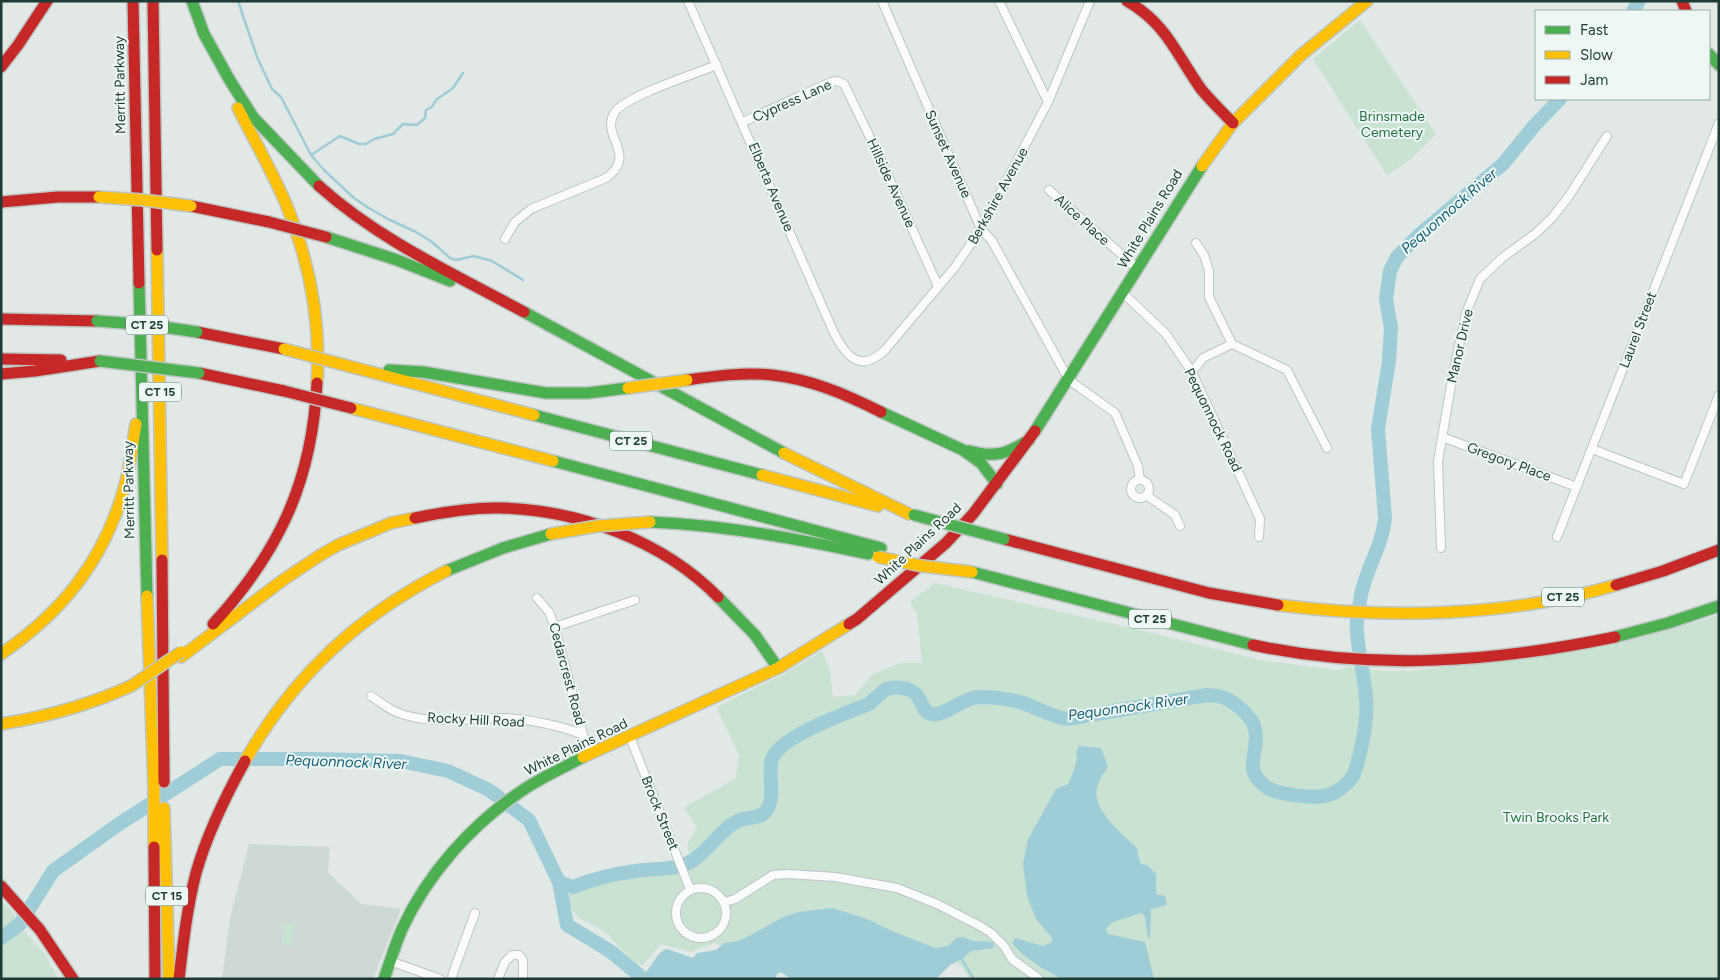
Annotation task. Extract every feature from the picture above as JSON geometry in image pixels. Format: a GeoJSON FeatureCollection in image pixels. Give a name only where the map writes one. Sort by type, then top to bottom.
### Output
{"type":"FeatureCollection","features":[{"type":"Feature","properties":{"kind":"main road"},"geometry":{"type":"LineString","coordinates":[[1,67],[47,1]]}},
{"type":"Feature","properties":{"kind":"main road","name":"Merritt Parkway"},"geometry":{"type":"LineString","coordinates":[[133,1],[154,790],[155,979]]}},
{"type":"Feature","properties":{"kind":"main road","name":"CT 15"},"geometry":{"type":"LineString","coordinates":[[153,1],[161,478],[164,814],[169,979]]}},
{"type":"Feature","properties":{"kind":"main road"},"geometry":{"type":"LineString","coordinates":[[181,655],[213,624],[241,592],[266,556],[284,524],[296,496],[308,449],[315,419],[318,381],[313,294],[291,216],[227,85],[204,34],[192,1]]}},
{"type":"Feature","properties":{"kind":"main road"},"geometry":{"type":"LineString","coordinates":[[1126,1],[1144,11],[1162,28],[1174,43],[1202,89],[1233,123]]}},
{"type":"Feature","properties":{"kind":"main road","name":"White Plains Road"},"geometry":{"type":"LineString","coordinates":[[384,979],[402,929],[431,877],[463,840],[522,790],[592,753],[778,668],[857,619],[946,543],[973,514],[1029,440],[1069,380],[1192,179],[1233,123],[1301,55],[1367,1]]}},
{"type":"Feature","properties":{"kind":"main road"},"geometry":{"type":"LineString","coordinates":[[204,34],[253,117],[313,182],[340,205],[398,243],[774,448],[912,515]]}},
{"type":"Feature","properties":{"kind":"main road"},"geometry":{"type":"LineString","coordinates":[[1710,55],[1719,65]]}},
{"type":"Feature","properties":{"kind":"main road"},"geometry":{"type":"LineString","coordinates":[[1,202],[58,197],[143,200],[192,206],[269,222],[326,238],[421,269],[492,299],[560,331]]}},
{"type":"Feature","properties":{"kind":"main road","name":"CT 25"},"geometry":{"type":"LineString","coordinates":[[1,319],[97,321],[150,325],[284,349],[1220,595],[1275,605],[1331,612],[1400,614],[1470,611],[1554,599],[1636,579],[1719,550]]}},
{"type":"Feature","properties":{"kind":"main road","name":"CT 25"},"geometry":{"type":"LineString","coordinates":[[1,359],[100,361],[149,366],[199,373],[284,391],[880,552],[972,572],[1230,640],[1286,651],[1330,657],[1402,662],[1475,660],[1562,649],[1643,631],[1719,606]]}},
{"type":"Feature","properties":{"kind":"main road"},"geometry":{"type":"LineString","coordinates":[[1,374],[100,361]]}},
{"type":"Feature","properties":{"kind":"main road"},"geometry":{"type":"LineString","coordinates":[[352,367],[422,372],[546,393],[588,393],[742,374],[769,374],[797,379],[836,392],[951,444],[978,454],[992,456],[1006,454],[1029,440]]}},
{"type":"Feature","properties":{"kind":"main road"},"geometry":{"type":"LineString","coordinates":[[1,654],[26,638],[47,620],[70,596],[87,573],[115,515],[123,492],[130,463],[142,386]]}},
{"type":"Feature","properties":{"kind":"main road"},"geometry":{"type":"LineString","coordinates":[[951,444],[977,460],[997,484]]}},
{"type":"Feature","properties":{"kind":"main road"},"geometry":{"type":"LineString","coordinates":[[1,724],[72,710],[131,686],[181,655],[308,562],[346,541],[384,526],[429,514],[465,509],[501,508],[545,512],[592,522],[622,533],[665,554],[691,571],[722,598],[768,651],[778,668]]}},
{"type":"Feature","properties":{"kind":"main road"},"geometry":{"type":"LineString","coordinates":[[179,979],[184,938],[196,875],[225,797],[236,775],[277,710],[314,664],[358,624],[390,600],[469,560],[551,534],[598,526],[650,522],[692,524],[880,552]]}},
{"type":"Feature","properties":{"kind":"main road"},"geometry":{"type":"LineString","coordinates":[[1,886],[37,926],[73,979]]}},
{"type":"Feature","properties":{"kind":"street","name":"Elberta Avenue"},"geometry":{"type":"LineString","coordinates":[[688,1],[743,122],[838,342],[850,356],[858,361],[865,362]]}},
{"type":"Feature","properties":{"kind":"street","name":"Sunset Avenue"},"geometry":{"type":"LineString","coordinates":[[882,1],[981,229],[992,241],[1069,380]]}},
{"type":"Feature","properties":{"kind":"street"},"geometry":{"type":"LineString","coordinates":[[999,1],[1048,102]]}},
{"type":"Feature","properties":{"kind":"street","name":"Berkshire Avenue"},"geometry":{"type":"LineString","coordinates":[[865,362],[873,360],[885,350],[955,267],[981,229],[1048,102],[1090,1]]}},
{"type":"Feature","properties":{"kind":"street"},"geometry":{"type":"LineString","coordinates":[[505,239],[515,222],[531,208],[614,173],[620,155],[611,121],[621,106],[635,98],[717,65]]}},
{"type":"Feature","properties":{"kind":"street","name":"Cypress Lane"},"geometry":{"type":"LineString","coordinates":[[743,122],[831,82],[841,82]]}},
{"type":"Feature","properties":{"kind":"street","name":"Hillside Avenue"},"geometry":{"type":"LineString","coordinates":[[841,82],[847,88],[938,286]]}},
{"type":"Feature","properties":{"kind":"street","name":"Laurel Street"},"geometry":{"type":"LineString","coordinates":[[1557,536],[1719,123]]}},
{"type":"Feature","properties":{"kind":"street","name":"Manor Drive"},"geometry":{"type":"LineString","coordinates":[[1441,548],[1438,461],[1466,312],[1480,279],[1502,258],[1535,234],[1552,218],[1569,196],[1607,136]]}},
{"type":"Feature","properties":{"kind":"street","name":"Alice Place"},"geometry":{"type":"LineString","coordinates":[[1049,190],[1138,269]]}},
{"type":"Feature","properties":{"kind":"street"},"geometry":{"type":"LineString","coordinates":[[1196,243],[1204,255],[1209,271],[1209,297],[1232,344],[1287,370],[1327,448]]}},
{"type":"Feature","properties":{"kind":"street","name":"Pequonnock Road"},"geometry":{"type":"LineString","coordinates":[[1123,293],[1166,334],[1192,372],[1260,519],[1259,537]]}},
{"type":"Feature","properties":{"kind":"street"},"geometry":{"type":"LineString","coordinates":[[1192,372],[1203,358],[1232,344]]}},
{"type":"Feature","properties":{"kind":"street"},"geometry":{"type":"LineString","coordinates":[[1069,380],[1115,413],[1138,466],[1140,480]]}},
{"type":"Feature","properties":{"kind":"street"},"geometry":{"type":"LineString","coordinates":[[1592,448],[1684,484],[1719,395]]}},
{"type":"Feature","properties":{"kind":"street","name":"Gregory Place"},"geometry":{"type":"LineString","coordinates":[[1442,437],[1577,487]]}},
{"type":"Feature","properties":{"kind":"street"},"geometry":{"type":"LineString","coordinates":[[1136,480],[1140,480],[1148,485],[1148,492],[1143,497],[1136,497],[1131,492],[1131,485],[1136,480]]}},
{"type":"Feature","properties":{"kind":"street"},"geometry":{"type":"LineString","coordinates":[[1146,495],[1175,515],[1180,526]]}},
{"type":"Feature","properties":{"kind":"street","name":"Cedarcrest Road"},"geometry":{"type":"LineString","coordinates":[[537,598],[549,612],[556,627],[583,735],[592,753]]}},
{"type":"Feature","properties":{"kind":"street"},"geometry":{"type":"LineString","coordinates":[[556,627],[634,600]]}},
{"type":"Feature","properties":{"kind":"street","name":"Rocky Hill Road"},"geometry":{"type":"LineString","coordinates":[[371,696],[394,711],[411,716],[437,720],[500,718],[520,720],[571,729],[583,735]]}},
{"type":"Feature","properties":{"kind":"street","name":"Brock Street"},"geometry":{"type":"LineString","coordinates":[[630,737],[690,889]]}},
{"type":"Feature","properties":{"kind":"street"},"geometry":{"type":"LineString","coordinates":[[725,902],[773,875],[835,877],[897,888],[937,904],[991,933],[1004,946],[1012,959],[1039,979]]}},
{"type":"Feature","properties":{"kind":"street"},"geometry":{"type":"LineString","coordinates":[[709,888],[721,896],[725,902],[727,912],[725,921],[721,929],[714,935],[706,938],[697,938],[682,930],[677,922],[677,905],[681,897],[690,889],[709,888]]}},
{"type":"Feature","properties":{"kind":"street"},"geometry":{"type":"LineString","coordinates":[[452,979],[475,913]]}},
{"type":"Feature","properties":{"kind":"street"},"geometry":{"type":"LineString","coordinates":[[498,979],[505,962],[512,955],[520,955],[523,960],[523,979]]}},
{"type":"Feature","properties":{"kind":"street"},"geometry":{"type":"LineString","coordinates":[[390,961],[440,979]]}},
{"type":"Feature","properties":{"kind":"shaded area"},"geometry":{"type":"Polygon","coordinates":[[[249,844],[330,847],[328,872],[361,904],[401,909],[373,979],[222,979],[230,918],[249,844]]]}},
{"type":"Feature","properties":{"kind":"green space","name":"Brinsmade Cemetery"},"geometry":{"type":"Polygon","coordinates":[[[1360,20],[1436,134],[1412,158],[1387,175],[1313,59],[1360,20]]]}},
{"type":"Feature","properties":{"kind":"green space","name":"Twin Brooks Park"},"geometry":{"type":"Polygon","coordinates":[[[935,583],[1140,630],[1260,660],[1337,670],[1349,667],[1380,671],[1414,671],[1622,643],[1719,614],[1719,979],[969,979],[963,969],[948,953],[728,948],[714,943],[691,952],[661,944],[643,965],[638,965],[608,934],[582,919],[572,910],[567,895],[577,889],[618,880],[649,869],[675,863],[689,853],[687,845],[697,827],[684,808],[736,778],[739,755],[716,707],[784,674],[822,651],[830,669],[834,697],[855,695],[873,674],[900,663],[922,663],[917,614],[910,602],[935,583]]]}},
{"type":"Feature","properties":{"kind":"green space"},"geometry":{"type":"Polygon","coordinates":[[[1,901],[10,909],[23,930],[45,954],[58,979],[1,979],[1,901]]]}},
{"type":"Feature","properties":{"kind":"green space"},"geometry":{"type":"Polygon","coordinates":[[[283,923],[295,924],[293,945],[281,944],[283,923]]]}},
{"type":"Feature","properties":{"kind":"water"},"geometry":{"type":"Polygon","coordinates":[[[1079,746],[1101,748],[1108,766],[1098,784],[1096,793],[1098,802],[1109,820],[1138,849],[1137,852],[1141,864],[1147,865],[1156,874],[1156,894],[1165,896],[1167,905],[1151,909],[1150,937],[1148,938],[1145,917],[1141,913],[1113,922],[1106,929],[1108,934],[1145,942],[1154,979],[1062,979],[1040,967],[1022,954],[1012,943],[1015,938],[1043,946],[1052,942],[1052,938],[1036,919],[1027,896],[1023,864],[1028,839],[1056,789],[1068,784],[1074,770],[1077,759],[1076,752],[1079,746]]]}},
{"type":"Feature","properties":{"kind":"water"},"geometry":{"type":"Polygon","coordinates":[[[832,908],[867,919],[935,948],[948,946],[956,938],[963,937],[973,941],[993,942],[994,948],[971,951],[962,959],[950,965],[936,979],[791,979],[781,972],[777,974],[775,979],[640,979],[640,976],[648,970],[659,954],[667,949],[693,958],[697,953],[716,950],[724,943],[739,941],[783,917],[799,912],[832,908]]]}},
{"type":"Feature","properties":{"kind":"waterway"},"geometry":{"type":"LineString","coordinates":[[238,1],[257,57],[272,89],[281,97],[311,155],[325,171],[354,198],[388,219],[416,232],[432,242],[450,258],[456,260],[474,256],[492,261],[523,280]]}},
{"type":"Feature","properties":{"kind":"waterway","name":"Pequonnock River"},"geometry":{"type":"LineString","coordinates":[[1634,10],[1639,1]]}},
{"type":"Feature","properties":{"kind":"waterway"},"geometry":{"type":"LineString","coordinates":[[311,155],[340,136],[359,144],[366,144],[374,139],[393,134],[403,124],[417,125],[425,118],[426,110],[453,88],[463,73]]}},
{"type":"Feature","properties":{"kind":"waterway","name":"Pequonnock River"},"geometry":{"type":"LineString","coordinates":[[559,882],[573,887],[612,875],[672,868],[692,861],[732,824],[760,816],[767,809],[771,795],[772,759],[787,742],[815,726],[869,704],[887,689],[891,688],[910,690],[916,694],[926,711],[932,714],[942,713],[972,698],[985,697],[1018,702],[1067,719],[1207,695],[1222,697],[1233,702],[1241,709],[1250,718],[1255,728],[1254,771],[1257,778],[1266,787],[1284,793],[1316,797],[1332,794],[1343,787],[1354,774],[1363,737],[1366,699],[1357,620],[1362,591],[1380,540],[1385,518],[1378,429],[1389,361],[1391,328],[1386,299],[1390,271],[1397,257],[1420,234],[1503,164],[1534,126],[1559,100]]}},
{"type":"Feature","properties":{"kind":"waterway","name":"Pequonnock River"},"geometry":{"type":"LineString","coordinates":[[1,938],[20,924],[53,871],[119,824],[220,759],[400,761],[448,771],[489,790],[529,820],[559,882],[567,925],[610,951],[640,976]]}},
{"type":"Feature","properties":{"kind":"waterway"},"geometry":{"type":"LineString","coordinates":[[960,957],[974,979]]}},
{"type":"Feature","properties":{"kind":"traffic: fast"},"geometry":{"type":"LineString","coordinates":[[192,1],[204,34],[253,117],[319,186]]}},
{"type":"Feature","properties":{"kind":"traffic: fast"},"geometry":{"type":"LineString","coordinates":[[1710,55],[1719,65]]}},
{"type":"Feature","properties":{"kind":"traffic: fast"},"geometry":{"type":"LineString","coordinates":[[1035,431],[1202,166]]}},
{"type":"Feature","properties":{"kind":"traffic: fast"},"geometry":{"type":"LineString","coordinates":[[326,237],[397,260],[450,281]]}},
{"type":"Feature","properties":{"kind":"traffic: fast"},"geometry":{"type":"LineString","coordinates":[[139,283],[147,596]]}},
{"type":"Feature","properties":{"kind":"traffic: fast"},"geometry":{"type":"LineString","coordinates":[[524,312],[784,453]]}},
{"type":"Feature","properties":{"kind":"traffic: fast"},"geometry":{"type":"LineString","coordinates":[[97,321],[150,325],[197,332]]}},
{"type":"Feature","properties":{"kind":"traffic: fast"},"geometry":{"type":"LineString","coordinates":[[100,361],[199,373]]}},
{"type":"Feature","properties":{"kind":"traffic: fast"},"geometry":{"type":"LineString","coordinates":[[389,370],[423,372],[546,393],[588,393],[628,388]]}},
{"type":"Feature","properties":{"kind":"traffic: fast"},"geometry":{"type":"LineString","coordinates":[[881,412],[963,450],[981,463],[997,484]]}},
{"type":"Feature","properties":{"kind":"traffic: fast"},"geometry":{"type":"LineString","coordinates":[[534,415],[762,475]]}},
{"type":"Feature","properties":{"kind":"traffic: fast"},"geometry":{"type":"LineString","coordinates":[[969,451],[986,454],[1000,453],[1014,449],[1029,440]]}},
{"type":"Feature","properties":{"kind":"traffic: fast"},"geometry":{"type":"LineString","coordinates":[[553,461],[881,548]]}},
{"type":"Feature","properties":{"kind":"traffic: fast"},"geometry":{"type":"LineString","coordinates":[[914,515],[1004,539]]}},
{"type":"Feature","properties":{"kind":"traffic: fast"},"geometry":{"type":"LineString","coordinates":[[650,522],[760,533],[868,554]]}},
{"type":"Feature","properties":{"kind":"traffic: fast"},"geometry":{"type":"LineString","coordinates":[[446,571],[503,548],[551,534]]}},
{"type":"Feature","properties":{"kind":"traffic: fast"},"geometry":{"type":"LineString","coordinates":[[972,572],[1253,645]]}},
{"type":"Feature","properties":{"kind":"traffic: fast"},"geometry":{"type":"LineString","coordinates":[[718,597],[755,635],[778,668]]}},
{"type":"Feature","properties":{"kind":"traffic: fast"},"geometry":{"type":"LineString","coordinates":[[1615,637],[1668,623],[1719,606]]}},
{"type":"Feature","properties":{"kind":"traffic: fast"},"geometry":{"type":"LineString","coordinates":[[384,979],[399,935],[413,908],[438,869],[453,851],[504,803],[538,781],[583,757]]}},
{"type":"Feature","properties":{"kind":"traffic: slow"},"geometry":{"type":"LineString","coordinates":[[1202,166],[1233,123],[1301,55],[1367,1]]}},
{"type":"Feature","properties":{"kind":"traffic: slow"},"geometry":{"type":"LineString","coordinates":[[238,108],[281,192],[301,247],[312,292],[315,314],[318,360],[317,383]]}},
{"type":"Feature","properties":{"kind":"traffic: slow"},"geometry":{"type":"LineString","coordinates":[[99,197],[191,206]]}},
{"type":"Feature","properties":{"kind":"traffic: slow"},"geometry":{"type":"LineString","coordinates":[[157,250],[162,560]]}},
{"type":"Feature","properties":{"kind":"traffic: slow"},"geometry":{"type":"LineString","coordinates":[[284,349],[352,367]]}},
{"type":"Feature","properties":{"kind":"traffic: slow"},"geometry":{"type":"LineString","coordinates":[[352,367],[534,415]]}},
{"type":"Feature","properties":{"kind":"traffic: slow"},"geometry":{"type":"LineString","coordinates":[[628,388],[687,380]]}},
{"type":"Feature","properties":{"kind":"traffic: slow"},"geometry":{"type":"LineString","coordinates":[[351,408],[553,461]]}},
{"type":"Feature","properties":{"kind":"traffic: slow"},"geometry":{"type":"LineString","coordinates":[[1,654],[23,638],[60,603],[77,584],[104,542],[123,492],[136,424]]}},
{"type":"Feature","properties":{"kind":"traffic: slow"},"geometry":{"type":"LineString","coordinates":[[784,453],[909,514]]}},
{"type":"Feature","properties":{"kind":"traffic: slow"},"geometry":{"type":"LineString","coordinates":[[762,475],[878,506]]}},
{"type":"Feature","properties":{"kind":"traffic: slow"},"geometry":{"type":"LineString","coordinates":[[181,657],[283,580],[319,556],[338,545],[391,523],[415,518]]}},
{"type":"Feature","properties":{"kind":"traffic: slow"},"geometry":{"type":"LineString","coordinates":[[551,534],[598,526],[650,522]]}},
{"type":"Feature","properties":{"kind":"traffic: slow"},"geometry":{"type":"LineString","coordinates":[[878,557],[922,566],[972,572]]}},
{"type":"Feature","properties":{"kind":"traffic: slow"},"geometry":{"type":"LineString","coordinates":[[245,761],[284,702],[331,651],[385,607],[414,588],[446,571]]}},
{"type":"Feature","properties":{"kind":"traffic: slow"},"geometry":{"type":"LineString","coordinates":[[1278,605],[1362,612],[1448,612],[1534,604],[1616,585]]}},
{"type":"Feature","properties":{"kind":"traffic: slow"},"geometry":{"type":"LineString","coordinates":[[147,596],[154,790],[154,847]]}},
{"type":"Feature","properties":{"kind":"traffic: slow"},"geometry":{"type":"LineString","coordinates":[[583,757],[778,668],[849,624]]}},
{"type":"Feature","properties":{"kind":"traffic: slow"},"geometry":{"type":"LineString","coordinates":[[131,686],[181,652]]}},
{"type":"Feature","properties":{"kind":"traffic: slow"},"geometry":{"type":"LineString","coordinates":[[1,724],[67,710],[131,686]]}},
{"type":"Feature","properties":{"kind":"traffic: slow"},"geometry":{"type":"LineString","coordinates":[[164,808],[169,979]]}},
{"type":"Feature","properties":{"kind":"traffic: jam"},"geometry":{"type":"LineString","coordinates":[[1,67],[47,1]]}},
{"type":"Feature","properties":{"kind":"traffic: jam"},"geometry":{"type":"LineString","coordinates":[[133,1],[139,283]]}},
{"type":"Feature","properties":{"kind":"traffic: jam"},"geometry":{"type":"LineString","coordinates":[[153,1],[157,250]]}},
{"type":"Feature","properties":{"kind":"traffic: jam"},"geometry":{"type":"LineString","coordinates":[[1127,1],[1141,10],[1170,40],[1201,89],[1233,123]]}},
{"type":"Feature","properties":{"kind":"traffic: jam"},"geometry":{"type":"LineString","coordinates":[[1682,1],[1686,10]]}},
{"type":"Feature","properties":{"kind":"traffic: jam"},"geometry":{"type":"LineString","coordinates":[[319,186],[366,223],[392,240],[524,312]]}},
{"type":"Feature","properties":{"kind":"traffic: jam"},"geometry":{"type":"LineString","coordinates":[[1,202],[58,197],[99,197]]}},
{"type":"Feature","properties":{"kind":"traffic: jam"},"geometry":{"type":"LineString","coordinates":[[191,206],[269,222]]}},
{"type":"Feature","properties":{"kind":"traffic: jam"},"geometry":{"type":"LineString","coordinates":[[269,222],[326,237]]}},
{"type":"Feature","properties":{"kind":"traffic: jam"},"geometry":{"type":"LineString","coordinates":[[1,319],[97,321]]}},
{"type":"Feature","properties":{"kind":"traffic: jam"},"geometry":{"type":"LineString","coordinates":[[197,332],[284,349]]}},
{"type":"Feature","properties":{"kind":"traffic: jam"},"geometry":{"type":"LineString","coordinates":[[1,359],[61,360]]}},
{"type":"Feature","properties":{"kind":"traffic: jam"},"geometry":{"type":"LineString","coordinates":[[1,374],[100,361]]}},
{"type":"Feature","properties":{"kind":"traffic: jam"},"geometry":{"type":"LineString","coordinates":[[199,373],[284,391]]}},
{"type":"Feature","properties":{"kind":"traffic: jam"},"geometry":{"type":"LineString","coordinates":[[687,380],[740,374],[786,377],[815,384],[881,412]]}},
{"type":"Feature","properties":{"kind":"traffic: jam"},"geometry":{"type":"LineString","coordinates":[[213,624],[256,570],[274,542],[288,514],[308,452],[314,419],[317,383]]}},
{"type":"Feature","properties":{"kind":"traffic: jam"},"geometry":{"type":"LineString","coordinates":[[284,391],[351,408]]}},
{"type":"Feature","properties":{"kind":"traffic: jam"},"geometry":{"type":"LineString","coordinates":[[849,624],[946,543],[973,514],[1035,431]]}},
{"type":"Feature","properties":{"kind":"traffic: jam"},"geometry":{"type":"LineString","coordinates":[[415,518],[458,510],[502,508],[531,510],[590,522],[618,532],[672,560],[696,577],[718,597]]}},
{"type":"Feature","properties":{"kind":"traffic: jam"},"geometry":{"type":"LineString","coordinates":[[1004,539],[1209,593],[1278,605]]}},
{"type":"Feature","properties":{"kind":"traffic: jam"},"geometry":{"type":"LineString","coordinates":[[1616,585],[1663,571],[1719,550]]}},
{"type":"Feature","properties":{"kind":"traffic: jam"},"geometry":{"type":"LineString","coordinates":[[162,560],[164,782]]}},
{"type":"Feature","properties":{"kind":"traffic: jam"},"geometry":{"type":"LineString","coordinates":[[1253,645],[1298,653],[1344,658],[1434,660],[1525,652],[1615,637]]}},
{"type":"Feature","properties":{"kind":"traffic: jam"},"geometry":{"type":"LineString","coordinates":[[179,979],[188,913],[196,873],[205,844],[217,816],[245,761]]}},
{"type":"Feature","properties":{"kind":"traffic: jam"},"geometry":{"type":"LineString","coordinates":[[154,847],[155,979]]}},
{"type":"Feature","properties":{"kind":"traffic: jam"},"geometry":{"type":"LineString","coordinates":[[1,886],[40,930],[73,979]]}}]}
